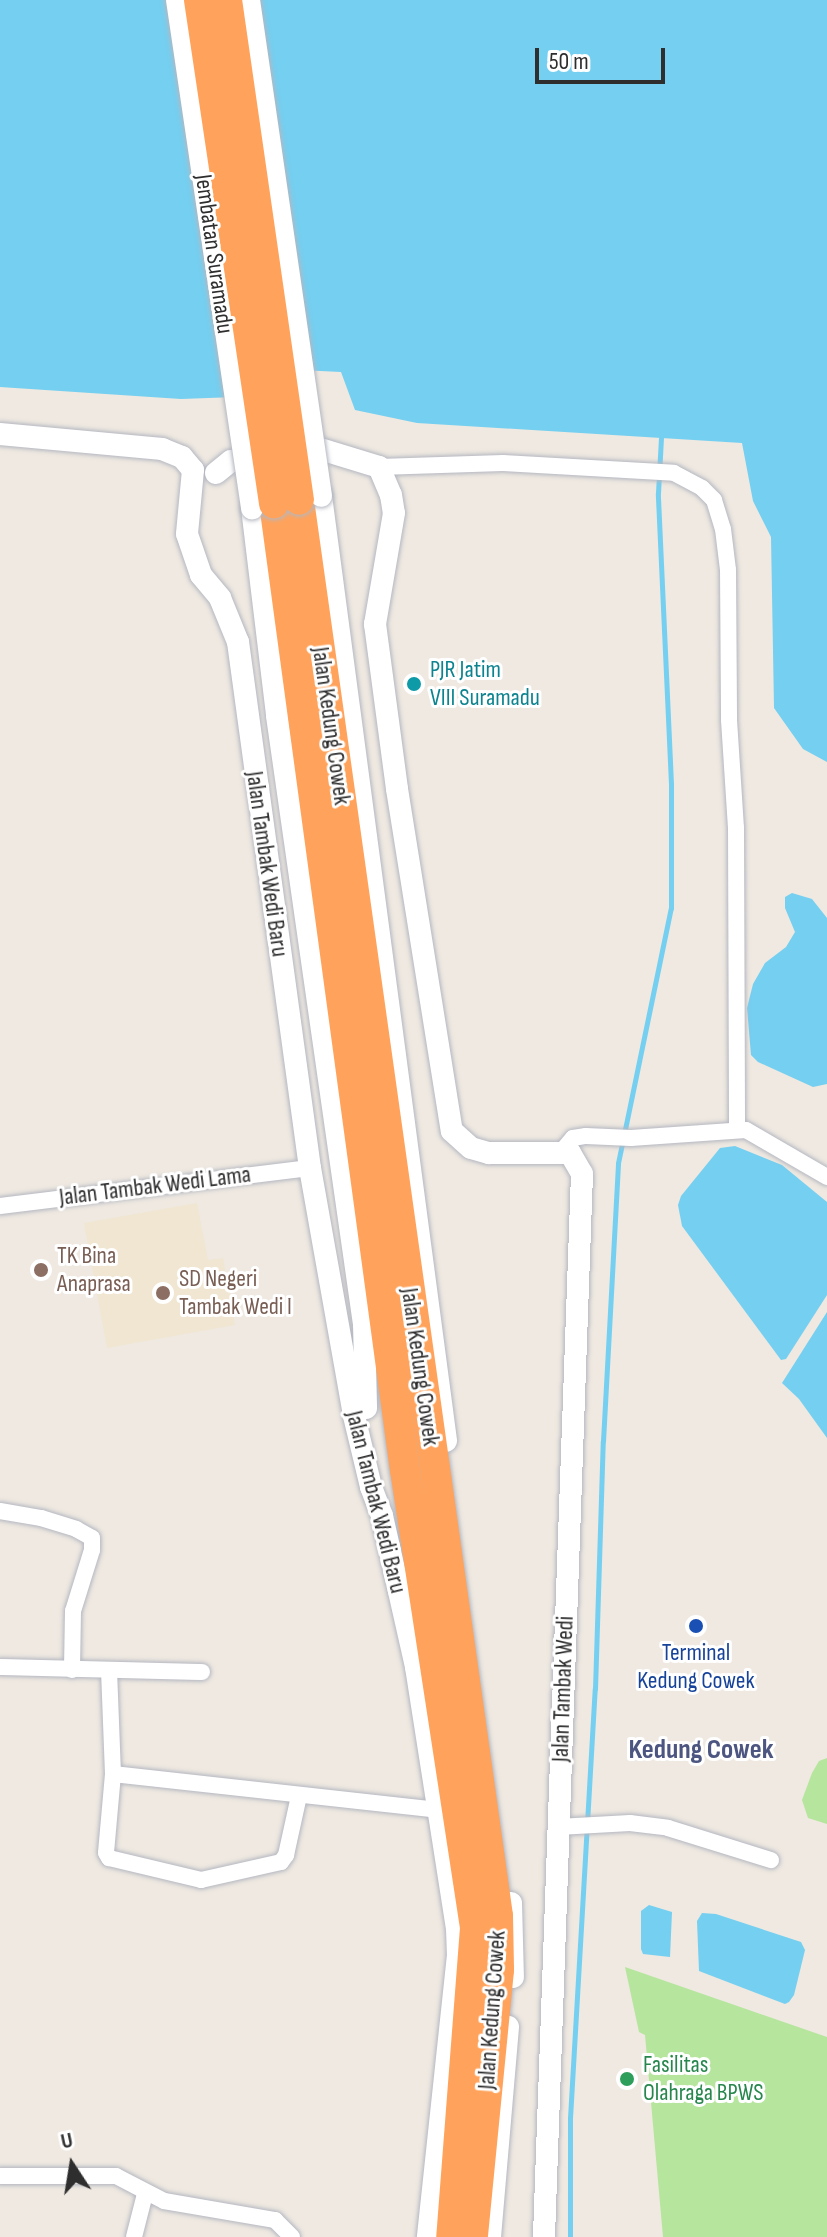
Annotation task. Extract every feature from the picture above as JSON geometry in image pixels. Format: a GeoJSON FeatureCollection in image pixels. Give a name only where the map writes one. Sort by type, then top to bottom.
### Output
{"type":"FeatureCollection","features":[{"type":"Feature","properties":{"kind":"highway","name":"Jembatan Suramadu"},"geometry":{"type":"LineString","coordinates":[[199,0],[286,502]]}},
{"type":"Feature","properties":{"kind":"highway","name":"Jembatan Suramadu"},"geometry":{"type":"LineString","coordinates":[[227,0],[286,502]]}},
{"type":"Feature","properties":{"kind":"highway","name":"Jalan Kedung Cowek"},"geometry":{"type":"LineString","coordinates":[[286,502],[405,1470],[475,1928],[451,2237]]}},
{"type":"Feature","properties":{"kind":"highway","name":"Jalan Kedung Cowek"},"geometry":{"type":"LineString","coordinates":[[286,502],[498,1916],[499,1970],[473,2237]]}},
{"type":"Feature","properties":{"kind":"main road","name":"Jembatan Suramadu"},"geometry":{"type":"LineString","coordinates":[[177,0],[286,502]]}},
{"type":"Feature","properties":{"kind":"main road"},"geometry":{"type":"LineString","coordinates":[[249,0],[286,502],[512,1915],[513,1971],[490,2237]]}},
{"type":"Feature","properties":{"kind":"main road"},"geometry":{"type":"LineString","coordinates":[[0,434],[162,449],[182,457],[204,472],[234,477],[321,462],[335,454],[379,467],[394,513],[375,624],[447,1118],[459,1140],[471,1148],[489,1153],[562,1151]]}},
{"type":"Feature","properties":{"kind":"main road","name":"Jalan Tambak Wedi Baru"},"geometry":{"type":"LineString","coordinates":[[204,472],[187,534],[197,567],[230,617],[238,642],[310,1168],[354,1416],[371,1487],[382,1516],[416,1667],[440,1810],[458,1955],[428,2237]]}},
{"type":"Feature","properties":{"kind":"main road"},"geometry":{"type":"LineString","coordinates":[[286,502],[277,716],[364,1324],[363,1390],[382,1516]]}},
{"type":"Feature","properties":{"kind":"main road","name":"Jalan Tambak Wedi"},"geometry":{"type":"LineString","coordinates":[[544,2237],[567,1826],[582,1174],[576,1160],[562,1151]]}},
{"type":"Feature","properties":{"kind":"street"},"geometry":{"type":"LineString","coordinates":[[379,467],[503,463],[674,473],[702,488],[714,500],[728,570],[729,720],[736,828],[737,1130]]}},
{"type":"Feature","properties":{"kind":"street"},"geometry":{"type":"LineString","coordinates":[[562,1151],[573,1138],[631,1138],[746,1130],[772,1142],[827,1177]]}},
{"type":"Feature","properties":{"kind":"street","name":"Jalan Tambak Wedi Lama"},"geometry":{"type":"LineString","coordinates":[[0,1206],[310,1168]]}},
{"type":"Feature","properties":{"kind":"street"},"geometry":{"type":"LineString","coordinates":[[0,1511],[41,1518],[76,1529],[92,1538],[92,1550],[73,1611],[72,1670]]}},
{"type":"Feature","properties":{"kind":"street"},"geometry":{"type":"LineString","coordinates":[[0,1667],[202,1672]]}},
{"type":"Feature","properties":{"kind":"street"},"geometry":{"type":"LineString","coordinates":[[109,1670],[113,1774],[108,1857],[201,1880],[281,1862],[286,1855],[299,1796]]}},
{"type":"Feature","properties":{"kind":"street"},"geometry":{"type":"LineString","coordinates":[[113,1774],[440,1810]]}},
{"type":"Feature","properties":{"kind":"street"},"geometry":{"type":"LineString","coordinates":[[567,1826],[630,1823],[668,1828],[771,1860]]}},
{"type":"Feature","properties":{"kind":"street"},"geometry":{"type":"LineString","coordinates":[[0,2176],[116,2176],[145,2194],[164,2201],[275,2220],[292,2237]]}},
{"type":"Feature","properties":{"kind":"street"},"geometry":{"type":"LineString","coordinates":[[134,2237],[145,2194]]}},
{"type":"Feature","properties":{"kind":"shaded area","name":"SD Negeri Tambak Wedi I"},"geometry":{"type":"Polygon","coordinates":[[[197,1203],[208,1260],[223,1258],[235,1325],[107,1348],[84,1223],[197,1203]]]}},
{"type":"Feature","properties":{"kind":"green space"},"geometry":{"type":"Polygon","coordinates":[[[827,1758],[827,1824],[808,1818],[802,1800],[819,1761],[827,1758]]]}},
{"type":"Feature","properties":{"kind":"green space"},"geometry":{"type":"Polygon","coordinates":[[[625,1967],[827,2037],[827,2237],[663,2237],[645,2035],[639,2032],[625,1967]]]}},
{"type":"Feature","properties":{"kind":"water"},"geometry":{"type":"Polygon","coordinates":[[[0,0],[827,0],[827,762],[803,749],[774,708],[771,537],[753,501],[742,443],[417,423],[355,410],[341,372],[300,370],[292,395],[181,399],[0,387],[0,0]]]}},
{"type":"Feature","properties":{"kind":"water"},"geometry":{"type":"Polygon","coordinates":[[[792,893],[812,899],[827,918],[827,1084],[813,1087],[758,1062],[751,1055],[747,1008],[753,984],[765,963],[786,947],[795,932],[785,908],[785,897],[792,893]]]}},
{"type":"Feature","properties":{"kind":"water"},"geometry":{"type":"Polygon","coordinates":[[[735,1146],[782,1165],[827,1202],[827,1295],[786,1359],[781,1360],[682,1226],[678,1205],[681,1196],[720,1148],[735,1146]]]}},
{"type":"Feature","properties":{"kind":"water"},"geometry":{"type":"Polygon","coordinates":[[[827,1312],[827,1438],[799,1399],[782,1383],[827,1312]]]}},
{"type":"Feature","properties":{"kind":"water"},"geometry":{"type":"Polygon","coordinates":[[[649,1905],[672,1912],[670,1957],[643,1954],[641,1911],[649,1905]]]}},
{"type":"Feature","properties":{"kind":"water"},"geometry":{"type":"Polygon","coordinates":[[[702,1913],[716,1914],[801,1942],[805,1950],[794,1995],[789,2002],[785,2004],[699,1971],[697,1921],[702,1913]]]}},
{"type":"Feature","properties":{"kind":"waterway"},"geometry":{"type":"LineString","coordinates":[[570,2237],[570,2118],[595,1689],[603,1441],[618,1163],[671,908],[671,784],[658,493],[661,438]]}},
{"type":"Feature","properties":{"kind":"place","name":"PJR Jatim VIII Suramadu"},"geometry":{"type":"Point","coordinates":[414,684]}},
{"type":"Feature","properties":{"kind":"place","name":"TK Bina Anaprasa"},"geometry":{"type":"Point","coordinates":[41,1270]}},
{"type":"Feature","properties":{"kind":"place","name":"SD Negeri Tambak Wedi I"},"geometry":{"type":"Point","coordinates":[163,1293]}},
{"type":"Feature","properties":{"kind":"place","name":"Terminal Kedung Cowek"},"geometry":{"type":"Point","coordinates":[696,1626]}},
{"type":"Feature","properties":{"kind":"place","name":"Fasilitas Olahraga BPWS"},"geometry":{"type":"Point","coordinates":[627,2079]}},
{"type":"Feature","properties":{"kind":"district","name":"Kedung Cowek"},"geometry":{"type":"Point","coordinates":[701,1750]}}]}
